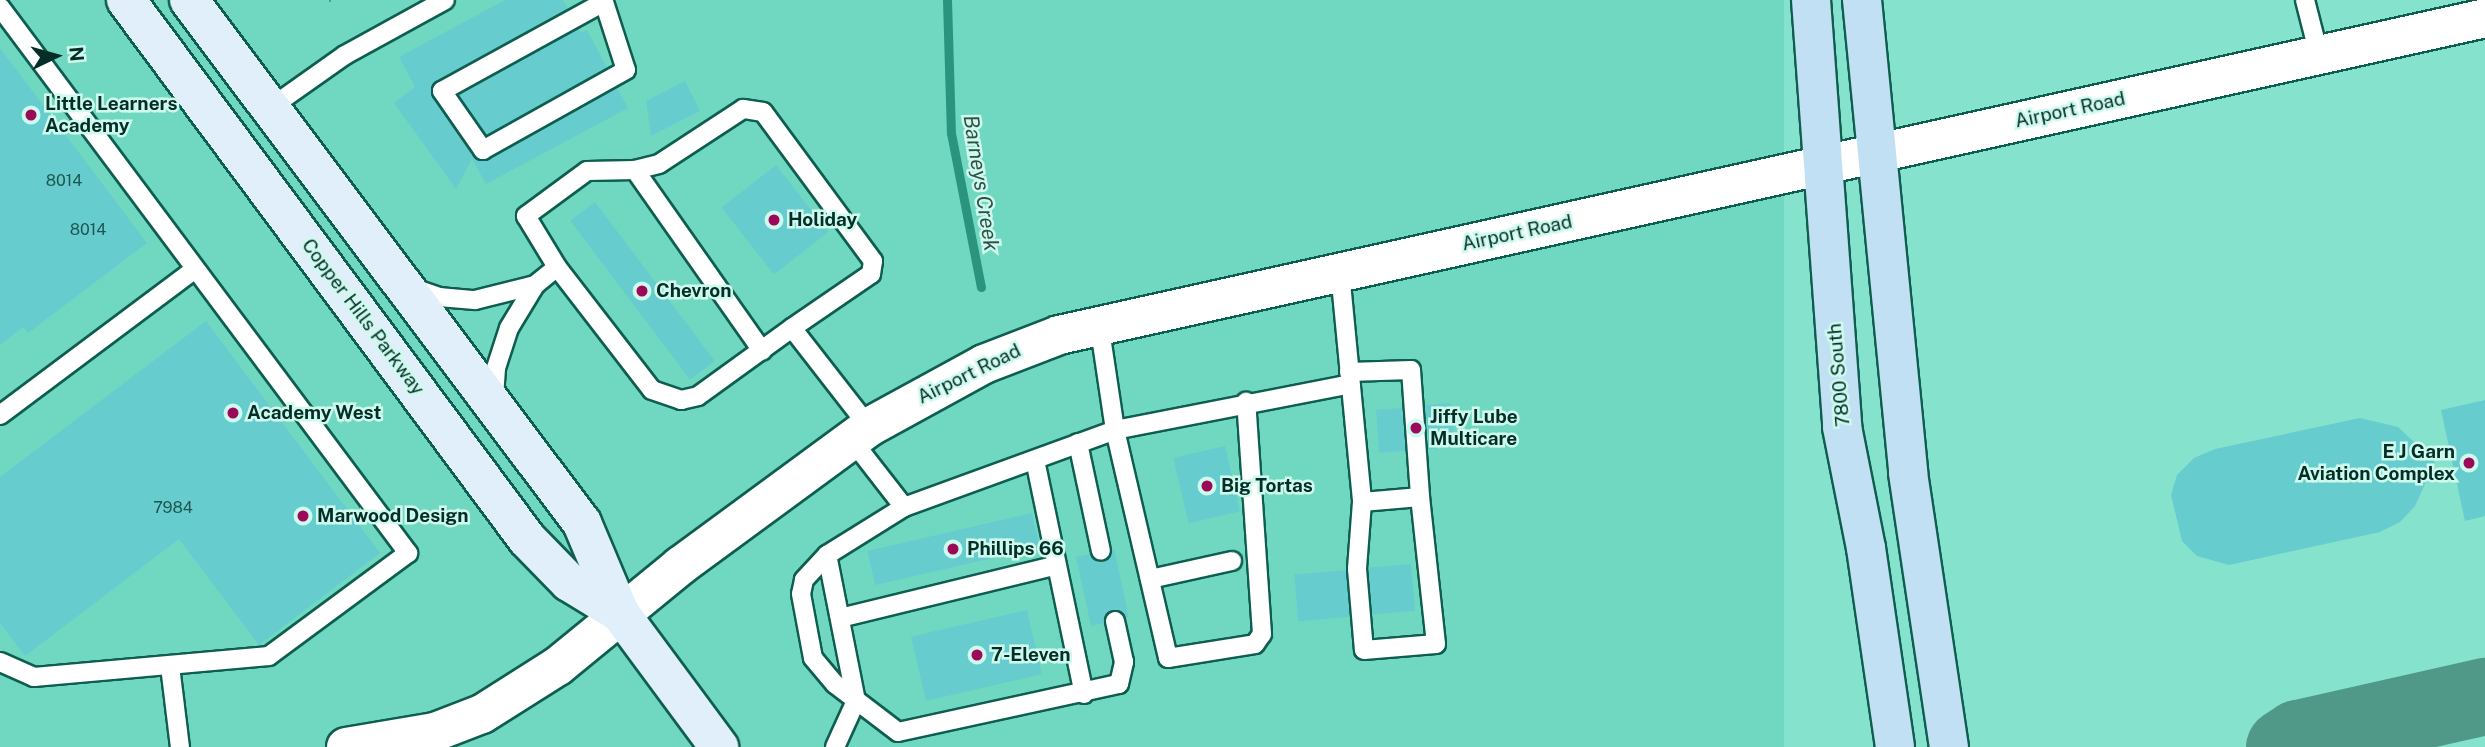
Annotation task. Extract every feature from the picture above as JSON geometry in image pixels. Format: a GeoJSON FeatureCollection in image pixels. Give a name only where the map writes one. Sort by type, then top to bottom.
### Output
{"type":"FeatureCollection","features":[{"type":"Feature","properties":{"kind":"main road","name":"Copper Hills Parkway"},"geometry":{"type":"LineString","coordinates":[[126,0],[527,539],[569,582],[620,613]]}},
{"type":"Feature","properties":{"kind":"main road","name":"Copper Hills Parkway"},"geometry":{"type":"LineString","coordinates":[[189,0],[407,286],[582,523],[620,613],[719,747]]}},
{"type":"Feature","properties":{"kind":"main road","name":"7800 South"},"geometry":{"type":"LineString","coordinates":[[1811,0],[1842,427],[1866,548],[1895,747]]}},
{"type":"Feature","properties":{"kind":"main road"},"geometry":{"type":"LineString","coordinates":[[1863,0],[1908,473],[1948,747]]}},
{"type":"Feature","properties":{"kind":"street","name":"Airport Road"},"geometry":{"type":"LineString","coordinates":[[346,747],[435,732],[482,714],[558,666],[620,613],[860,433],[984,364],[1099,323],[2485,18]]}},
{"type":"Feature","properties":{"kind":"lane"},"geometry":{"type":"LineString","coordinates":[[270,108],[345,55],[445,0]]}},
{"type":"Feature","properties":{"kind":"lane"},"geometry":{"type":"LineString","coordinates":[[2305,0],[2319,55]]}},
{"type":"Feature","properties":{"kind":"lane"},"geometry":{"type":"LineString","coordinates":[[603,1],[626,70],[483,150],[442,91],[603,1]]}},
{"type":"Feature","properties":{"kind":"lane"},"geometry":{"type":"LineString","coordinates":[[0,7],[408,553],[269,656],[34,677],[0,662]]}},
{"type":"Feature","properties":{"kind":"lane"},"geometry":{"type":"LineString","coordinates":[[743,109],[763,111],[873,261],[871,274],[698,396],[666,398],[635,372],[557,267],[528,225],[529,211],[587,171],[635,170],[659,164],[743,109]]}},
{"type":"Feature","properties":{"kind":"lane"},"geometry":{"type":"LineString","coordinates":[[635,170],[762,351]]}},
{"type":"Feature","properties":{"kind":"lane"},"geometry":{"type":"LineString","coordinates":[[494,403],[500,351],[535,285],[557,267]]}},
{"type":"Feature","properties":{"kind":"lane"},"geometry":{"type":"LineString","coordinates":[[0,415],[194,270]]}},
{"type":"Feature","properties":{"kind":"lane"},"geometry":{"type":"LineString","coordinates":[[1115,621],[1123,679],[1110,688],[898,732],[820,670],[803,610],[804,580],[827,555],[904,507],[1115,430],[1350,378],[1411,370],[1420,497],[1436,644],[1364,650],[1357,569],[1362,502],[1350,378],[1340,272]]}},
{"type":"Feature","properties":{"kind":"lane"},"geometry":{"type":"LineString","coordinates":[[407,286],[439,297],[475,299],[535,285]]}},
{"type":"Feature","properties":{"kind":"lane"},"geometry":{"type":"LineString","coordinates":[[1099,323],[1115,430],[1168,658],[1255,644],[1262,634],[1246,402]]}},
{"type":"Feature","properties":{"kind":"lane"},"geometry":{"type":"LineString","coordinates":[[792,328],[904,507]]}},
{"type":"Feature","properties":{"kind":"lane"},"geometry":{"type":"LineString","coordinates":[[1078,443],[1101,551]]}},
{"type":"Feature","properties":{"kind":"lane"},"geometry":{"type":"LineString","coordinates":[[1035,460],[1084,694]]}},
{"type":"Feature","properties":{"kind":"lane"},"geometry":{"type":"LineString","coordinates":[[1362,502],[1420,497]]}},
{"type":"Feature","properties":{"kind":"lane"},"geometry":{"type":"LineString","coordinates":[[827,555],[856,701],[835,747]]}},
{"type":"Feature","properties":{"kind":"lane"},"geometry":{"type":"LineString","coordinates":[[1150,579],[1232,561]]}},
{"type":"Feature","properties":{"kind":"lane"},"geometry":{"type":"LineString","coordinates":[[840,618],[1057,565]]}},
{"type":"Feature","properties":{"kind":"lane"},"geometry":{"type":"LineString","coordinates":[[170,666],[180,747]]}},
{"type":"Feature","properties":{"kind":"shaded area"},"geometry":{"type":"Polygon","coordinates":[[[0,0],[1784,0],[1784,747],[0,747],[0,0]]]}},
{"type":"Feature","properties":{"kind":"building"},"geometry":{"type":"Polygon","coordinates":[[[505,0],[563,0],[568,9],[433,85],[433,97],[474,157],[489,160],[617,88],[628,108],[486,184],[472,159],[456,189],[394,103],[415,87],[399,57],[505,0]]]}},
{"type":"Feature","properties":{"kind":"building"},"geometry":{"type":"Polygon","coordinates":[[[579,29],[581,33],[587,30],[607,68],[486,135],[459,95],[579,29]]]}},
{"type":"Feature","properties":{"kind":"building"},"geometry":{"type":"Polygon","coordinates":[[[0,48],[147,243],[28,333],[23,327],[0,345],[0,48]]]}},
{"type":"Feature","properties":{"kind":"building"},"geometry":{"type":"Polygon","coordinates":[[[685,81],[700,111],[651,136],[646,101],[685,81]]]}},
{"type":"Feature","properties":{"kind":"building","name":"Holiday"},"geometry":{"type":"Polygon","coordinates":[[[776,165],[828,232],[774,274],[722,207],[776,165]]]}},
{"type":"Feature","properties":{"kind":"building","name":"Chevron"},"geometry":{"type":"Polygon","coordinates":[[[595,202],[715,361],[690,380],[570,221],[595,202]]]}},
{"type":"Feature","properties":{"kind":"building"},"geometry":{"type":"Polygon","coordinates":[[[206,321],[380,553],[259,645],[179,539],[25,656],[0,623],[0,477],[206,321]]]}},
{"type":"Feature","properties":{"kind":"building","name":"E J Garn Aviation Complex"},"geometry":{"type":"Polygon","coordinates":[[[2485,400],[2485,516],[2465,521],[2441,410],[2485,400]]]}},
{"type":"Feature","properties":{"kind":"building"},"geometry":{"type":"Polygon","coordinates":[[[1451,403],[1455,447],[1429,449],[1425,405],[1451,403]]]}},
{"type":"Feature","properties":{"kind":"building"},"geometry":{"type":"Polygon","coordinates":[[[1402,408],[1405,451],[1379,453],[1376,410],[1402,408]]]}},
{"type":"Feature","properties":{"kind":"building"},"geometry":{"type":"Polygon","coordinates":[[[2360,418],[2398,427],[2435,462],[2415,506],[2400,522],[2380,532],[2229,565],[2197,556],[2182,541],[2171,495],[2177,475],[2194,458],[2215,449],[2360,418]]]}},
{"type":"Feature","properties":{"kind":"building"},"geometry":{"type":"Polygon","coordinates":[[[1225,446],[1240,511],[1188,523],[1173,458],[1225,446]]]}},
{"type":"Feature","properties":{"kind":"building","name":"Phillips 66"},"geometry":{"type":"Polygon","coordinates":[[[1032,513],[1040,547],[875,585],[867,551],[1032,513]]]}},
{"type":"Feature","properties":{"kind":"building"},"geometry":{"type":"Polygon","coordinates":[[[1114,548],[1129,618],[1113,610],[1104,623],[1091,626],[1076,557],[1090,554],[1103,562],[1114,548]]]}},
{"type":"Feature","properties":{"kind":"building"},"geometry":{"type":"Polygon","coordinates":[[[1411,564],[1415,611],[1372,615],[1368,568],[1411,564]]]}},
{"type":"Feature","properties":{"kind":"building"},"geometry":{"type":"Polygon","coordinates":[[[1346,570],[1350,617],[1298,621],[1294,575],[1346,570]]]}},
{"type":"Feature","properties":{"kind":"building","name":"7-Eleven"},"geometry":{"type":"Polygon","coordinates":[[[1027,610],[1042,674],[926,701],[911,637],[1027,610]]]}},
{"type":"Feature","properties":{"kind":"waterway","name":"Barneys Creek"},"geometry":{"type":"LineString","coordinates":[[947,0],[951,133],[981,287]]}},
{"type":"Feature","properties":{"kind":"taxiway"},"geometry":{"type":"LineString","coordinates":[[2284,747],[2298,738],[2485,696]]}},
{"type":"Feature","properties":{"kind":"place","name":"Little Learners Academy"},"geometry":{"type":"Point","coordinates":[31,115]}},
{"type":"Feature","properties":{"kind":"place","name":"Holiday"},"geometry":{"type":"Point","coordinates":[774,220]}},
{"type":"Feature","properties":{"kind":"place","name":"Chevron"},"geometry":{"type":"Point","coordinates":[642,291]}},
{"type":"Feature","properties":{"kind":"place","name":"Academy West"},"geometry":{"type":"Point","coordinates":[233,413]}},
{"type":"Feature","properties":{"kind":"place","name":"Jiffy Lube Multicare"},"geometry":{"type":"Point","coordinates":[1416,428]}},
{"type":"Feature","properties":{"kind":"place","name":"E J Garn Aviation Complex"},"geometry":{"type":"Point","coordinates":[2469,463]}},
{"type":"Feature","properties":{"kind":"place","name":"Big Tortas"},"geometry":{"type":"Point","coordinates":[1207,486]}},
{"type":"Feature","properties":{"kind":"place","name":"Marwood Design"},"geometry":{"type":"Point","coordinates":[303,516]}},
{"type":"Feature","properties":{"kind":"place","name":"Phillips 66"},"geometry":{"type":"Point","coordinates":[953,549]}},
{"type":"Feature","properties":{"kind":"place","name":"7-Eleven"},"geometry":{"type":"Point","coordinates":[977,655]}}]}
